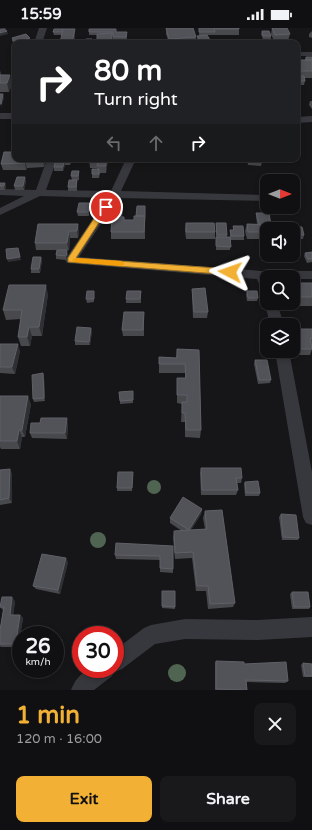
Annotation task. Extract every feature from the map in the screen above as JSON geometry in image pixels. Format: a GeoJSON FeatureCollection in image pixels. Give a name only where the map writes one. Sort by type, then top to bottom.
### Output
{"type":"FeatureCollection","features":[{"type":"Feature","properties":{"kind":"street"},"geometry":{"type":"LineString","coordinates":[[39,40],[43,28]]}},
{"type":"Feature","properties":{"kind":"street"},"geometry":{"type":"LineString","coordinates":[[300,54],[312,54]]}},
{"type":"Feature","properties":{"kind":"street"},"geometry":{"type":"LineString","coordinates":[[0,116],[12,114]]}},
{"type":"Feature","properties":{"kind":"street"},"geometry":{"type":"LineString","coordinates":[[300,120],[312,119]]}},
{"type":"Feature","properties":{"kind":"street"},"geometry":{"type":"LineString","coordinates":[[0,212],[40,192],[51,162]]}},
{"type":"Feature","properties":{"kind":"street"},"geometry":{"type":"LineString","coordinates":[[130,162],[115,194],[71,260],[260,275]]}},
{"type":"Feature","properties":{"kind":"street"},"geometry":{"type":"LineString","coordinates":[[0,192],[260,198]]}},
{"type":"Feature","properties":{"kind":"street"},"geometry":{"type":"LineString","coordinates":[[300,275],[312,275]]}},
{"type":"Feature","properties":{"kind":"street"},"geometry":{"type":"LineString","coordinates":[[283,358],[312,517]]}},
{"type":"Feature","properties":{"kind":"street"},"geometry":{"type":"LineString","coordinates":[[124,655],[151,635],[185,629],[258,630],[312,627]]}},
{"type":"Feature","properties":{"kind":"street"},"geometry":{"type":"LineString","coordinates":[[81,690],[86,683],[93,678]]}},
{"type":"Feature","properties":{"kind":"building"},"geometry":{"type":"Polygon","coordinates":[[[166,28],[193,28],[196,37],[169,39],[166,28]]]}},
{"type":"Feature","properties":{"kind":"building"},"geometry":{"type":"Polygon","coordinates":[[[199,28],[214,28],[215,32],[199,32],[199,28]]]}},
{"type":"Feature","properties":{"kind":"building"},"geometry":{"type":"Polygon","coordinates":[[[239,28],[239,29],[215,29],[239,28]]]}},
{"type":"Feature","properties":{"kind":"building"},"geometry":{"type":"Polygon","coordinates":[[[272,28],[287,28],[290,34],[275,35],[272,28]]]}},
{"type":"Feature","properties":{"kind":"building"},"geometry":{"type":"Polygon","coordinates":[[[4,29],[7,31],[0,33],[0,30],[4,29]]]}},
{"type":"Feature","properties":{"kind":"building"},"geometry":{"type":"Polygon","coordinates":[[[54,29],[63,29],[62,32],[53,32],[54,29]]]}},
{"type":"Feature","properties":{"kind":"building"},"geometry":{"type":"Polygon","coordinates":[[[63,29],[75,29],[73,40],[61,40],[63,29]]]}},
{"type":"Feature","properties":{"kind":"building"},"geometry":{"type":"Polygon","coordinates":[[[89,29],[116,29],[116,32],[127,32],[126,37],[113,37],[113,32],[89,32],[89,29]]]}},
{"type":"Feature","properties":{"kind":"building"},"geometry":{"type":"Polygon","coordinates":[[[262,31],[269,31],[271,36],[263,36],[262,31]]]}},
{"type":"Feature","properties":{"kind":"building"},"geometry":{"type":"Polygon","coordinates":[[[112,33],[112,40],[97,40],[97,34],[112,33]]]}},
{"type":"Feature","properties":{"kind":"building"},"geometry":{"type":"Polygon","coordinates":[[[26,34],[30,38],[14,40],[12,38],[26,34]]]}},
{"type":"Feature","properties":{"kind":"building"},"geometry":{"type":"Polygon","coordinates":[[[207,35],[210,40],[200,40],[197,36],[207,35]]]}},
{"type":"Feature","properties":{"kind":"building"},"geometry":{"type":"Polygon","coordinates":[[[306,57],[312,57],[312,60],[306,60],[306,57]]]}},
{"type":"Feature","properties":{"kind":"building"},"geometry":{"type":"Polygon","coordinates":[[[300,60],[312,60],[312,71],[300,71],[300,60]]]}},
{"type":"Feature","properties":{"kind":"building"},"geometry":{"type":"Polygon","coordinates":[[[0,75],[10,75],[7,83],[0,83],[0,75]]]}},
{"type":"Feature","properties":{"kind":"building"},"geometry":{"type":"Polygon","coordinates":[[[300,76],[304,76],[305,81],[300,81],[300,76]]]}},
{"type":"Feature","properties":{"kind":"building"},"geometry":{"type":"Polygon","coordinates":[[[0,94],[3,94],[1,104],[0,104],[0,94]]]}},
{"type":"Feature","properties":{"kind":"building"},"geometry":{"type":"Polygon","coordinates":[[[4,152],[12,152],[12,162],[25,162],[25,163],[1,164],[4,152]]]}},
{"type":"Feature","properties":{"kind":"building"},"geometry":{"type":"Polygon","coordinates":[[[55,162],[64,162],[63,167],[54,167],[55,162]]]}},
{"type":"Feature","properties":{"kind":"building"},"geometry":{"type":"Polygon","coordinates":[[[98,162],[106,162],[106,166],[97,166],[98,162]]]}},
{"type":"Feature","properties":{"kind":"building"},"geometry":{"type":"Polygon","coordinates":[[[92,169],[99,169],[99,174],[92,174],[92,169]]]}},
{"type":"Feature","properties":{"kind":"building"},"geometry":{"type":"Polygon","coordinates":[[[72,171],[79,171],[78,176],[71,176],[72,171]]]}},
{"type":"Feature","properties":{"kind":"building"},"geometry":{"type":"Polygon","coordinates":[[[17,177],[25,177],[23,186],[14,186],[17,177]]]}},
{"type":"Feature","properties":{"kind":"building"},"geometry":{"type":"Polygon","coordinates":[[[69,180],[77,180],[76,187],[68,187],[69,180]]]}},
{"type":"Feature","properties":{"kind":"building"},"geometry":{"type":"Polygon","coordinates":[[[0,183],[5,183],[4,186],[0,186],[0,183]]]}},
{"type":"Feature","properties":{"kind":"building"},"geometry":{"type":"Polygon","coordinates":[[[79,203],[95,203],[95,207],[89,207],[88,212],[77,212],[79,203]]]}},
{"type":"Feature","properties":{"kind":"building"},"geometry":{"type":"Polygon","coordinates":[[[115,204],[122,204],[122,214],[114,214],[115,204]]]}},
{"type":"Feature","properties":{"kind":"building"},"geometry":{"type":"Polygon","coordinates":[[[137,206],[145,206],[145,216],[136,216],[137,206]]]}},
{"type":"Feature","properties":{"kind":"building"},"geometry":{"type":"Polygon","coordinates":[[[256,213],[269,214],[270,222],[260,222],[259,224],[256,213]]]}},
{"type":"Feature","properties":{"kind":"building"},"geometry":{"type":"Polygon","coordinates":[[[112,216],[124,217],[124,220],[134,220],[134,216],[145,216],[144,232],[111,232],[112,216]]]}},
{"type":"Feature","properties":{"kind":"building"},"geometry":{"type":"Polygon","coordinates":[[[186,223],[214,223],[215,232],[186,232],[186,223]]]}},
{"type":"Feature","properties":{"kind":"building"},"geometry":{"type":"Polygon","coordinates":[[[216,223],[226,223],[227,235],[217,235],[216,223]]]}},
{"type":"Feature","properties":{"kind":"building"},"geometry":{"type":"Polygon","coordinates":[[[38,224],[78,224],[77,231],[69,231],[67,243],[35,243],[38,224]]]}},
{"type":"Feature","properties":{"kind":"building"},"geometry":{"type":"Polygon","coordinates":[[[247,224],[260,224],[260,232],[248,232],[247,224]]]}},
{"type":"Feature","properties":{"kind":"building"},"geometry":{"type":"Polygon","coordinates":[[[233,226],[243,226],[244,236],[231,236],[230,230],[234,230],[233,226]]]}},
{"type":"Feature","properties":{"kind":"building"},"geometry":{"type":"Polygon","coordinates":[[[300,227],[302,227],[304,235],[300,235],[300,227]]]}},
{"type":"Feature","properties":{"kind":"building"},"geometry":{"type":"Polygon","coordinates":[[[216,237],[230,237],[231,247],[216,246],[216,237]]]}},
{"type":"Feature","properties":{"kind":"building"},"geometry":{"type":"Polygon","coordinates":[[[18,248],[20,257],[7,259],[6,249],[18,248]]]}},
{"type":"Feature","properties":{"kind":"building"},"geometry":{"type":"Polygon","coordinates":[[[57,250],[67,250],[66,256],[56,255],[57,250]]]}},
{"type":"Feature","properties":{"kind":"building"},"geometry":{"type":"Polygon","coordinates":[[[312,252],[312,259],[308,259],[305,253],[312,252]]]}},
{"type":"Feature","properties":{"kind":"building"},"geometry":{"type":"Polygon","coordinates":[[[33,257],[41,257],[39,269],[31,269],[33,257]]]}},
{"type":"Feature","properties":{"kind":"building"},"geometry":{"type":"Polygon","coordinates":[[[300,283],[312,283],[312,297],[300,297],[300,283]]]}},
{"type":"Feature","properties":{"kind":"building"},"geometry":{"type":"Polygon","coordinates":[[[9,285],[46,285],[39,327],[29,327],[27,337],[18,337],[22,310],[3,310],[9,285]]]}},
{"type":"Feature","properties":{"kind":"building"},"geometry":{"type":"Polygon","coordinates":[[[205,288],[208,312],[194,312],[192,289],[205,288]]]}},
{"type":"Feature","properties":{"kind":"building"},"geometry":{"type":"Polygon","coordinates":[[[87,291],[94,291],[94,299],[86,299],[87,291]]]}},
{"type":"Feature","properties":{"kind":"building"},"geometry":{"type":"Polygon","coordinates":[[[127,291],[141,291],[140,299],[126,299],[127,291]]]}},
{"type":"Feature","properties":{"kind":"building"},"geometry":{"type":"Polygon","coordinates":[[[247,291],[257,291],[258,298],[248,298],[247,291]]]}},
{"type":"Feature","properties":{"kind":"building"},"geometry":{"type":"Polygon","coordinates":[[[124,312],[144,312],[143,330],[122,330],[124,312]]]}},
{"type":"Feature","properties":{"kind":"building"},"geometry":{"type":"Polygon","coordinates":[[[77,327],[91,328],[89,342],[75,341],[77,327]]]}},
{"type":"Feature","properties":{"kind":"building"},"geometry":{"type":"Polygon","coordinates":[[[300,329],[312,329],[312,339],[310,338],[312,349],[300,349],[300,329]]]}},
{"type":"Feature","properties":{"kind":"building"},"geometry":{"type":"Polygon","coordinates":[[[0,344],[18,344],[12,367],[0,367],[0,344]]]}},
{"type":"Feature","properties":{"kind":"building"},"geometry":{"type":"Polygon","coordinates":[[[177,349],[199,350],[201,430],[186,430],[185,413],[182,413],[182,402],[187,402],[187,395],[177,395],[177,378],[186,378],[185,364],[159,364],[159,357],[177,358],[177,349]]]}},
{"type":"Feature","properties":{"kind":"building"},"geometry":{"type":"Polygon","coordinates":[[[255,360],[267,360],[271,380],[259,380],[255,360]]]}},
{"type":"Feature","properties":{"kind":"building"},"geometry":{"type":"Polygon","coordinates":[[[43,373],[44,398],[33,399],[32,375],[43,373]]]}},
{"type":"Feature","properties":{"kind":"building"},"geometry":{"type":"Polygon","coordinates":[[[133,391],[133,400],[120,401],[119,392],[133,391]]]}},
{"type":"Feature","properties":{"kind":"building"},"geometry":{"type":"Polygon","coordinates":[[[0,396],[28,396],[22,430],[19,430],[17,441],[0,441],[0,396]]]}},
{"type":"Feature","properties":{"kind":"building"},"geometry":{"type":"Polygon","coordinates":[[[41,418],[67,418],[65,433],[30,433],[31,423],[40,423],[41,418]]]}},
{"type":"Feature","properties":{"kind":"building"},"geometry":{"type":"Polygon","coordinates":[[[201,468],[241,468],[242,478],[236,478],[238,490],[202,490],[201,468]]]}},
{"type":"Feature","properties":{"kind":"building"},"geometry":{"type":"Polygon","coordinates":[[[10,469],[9,498],[0,500],[0,470],[10,469]]]}},
{"type":"Feature","properties":{"kind":"building"},"geometry":{"type":"Polygon","coordinates":[[[118,472],[133,472],[132,488],[117,488],[118,472]]]}},
{"type":"Feature","properties":{"kind":"building"},"geometry":{"type":"Polygon","coordinates":[[[258,481],[260,493],[246,493],[245,482],[258,481]]]}},
{"type":"Feature","properties":{"kind":"building"},"geometry":{"type":"Polygon","coordinates":[[[183,497],[202,509],[189,530],[170,518],[183,497]]]}},
{"type":"Feature","properties":{"kind":"building"},"geometry":{"type":"Polygon","coordinates":[[[222,510],[235,603],[210,604],[208,586],[197,586],[193,552],[175,553],[174,531],[207,529],[205,511],[222,510]]]}},
{"type":"Feature","properties":{"kind":"building"},"geometry":{"type":"Polygon","coordinates":[[[281,514],[296,515],[299,538],[283,537],[281,514]]]}},
{"type":"Feature","properties":{"kind":"building"},"geometry":{"type":"Polygon","coordinates":[[[116,543],[173,546],[173,569],[160,568],[160,556],[115,555],[116,543]]]}},
{"type":"Feature","properties":{"kind":"building"},"geometry":{"type":"Polygon","coordinates":[[[42,554],[66,558],[58,590],[33,586],[42,554]]]}},
{"type":"Feature","properties":{"kind":"building"},"geometry":{"type":"Polygon","coordinates":[[[162,591],[175,591],[175,607],[162,606],[162,591]]]}},
{"type":"Feature","properties":{"kind":"building"},"geometry":{"type":"Polygon","coordinates":[[[292,592],[308,592],[310,607],[294,607],[292,592]]]}},
{"type":"Feature","properties":{"kind":"building"},"geometry":{"type":"Polygon","coordinates":[[[2,597],[12,597],[10,615],[20,615],[18,626],[12,626],[12,644],[0,644],[0,630],[4,607],[0,607],[2,597]]]}},
{"type":"Feature","properties":{"kind":"building"},"geometry":{"type":"Polygon","coordinates":[[[216,661],[244,662],[244,664],[286,662],[288,681],[246,680],[247,690],[216,689],[216,661]]]}},
{"type":"Feature","properties":{"kind":"building"},"geometry":{"type":"Polygon","coordinates":[[[303,663],[312,664],[312,676],[305,676],[303,663]]]}},
{"type":"Feature","properties":{"kind":"slow traffic"},"geometry":{"type":"LineString","coordinates":[[76,260],[121,264]]}},
{"type":"Feature","properties":{"kind":"route"},"geometry":{"type":"LineString","coordinates":[[106,207],[71,260],[230,272]]}}]}
